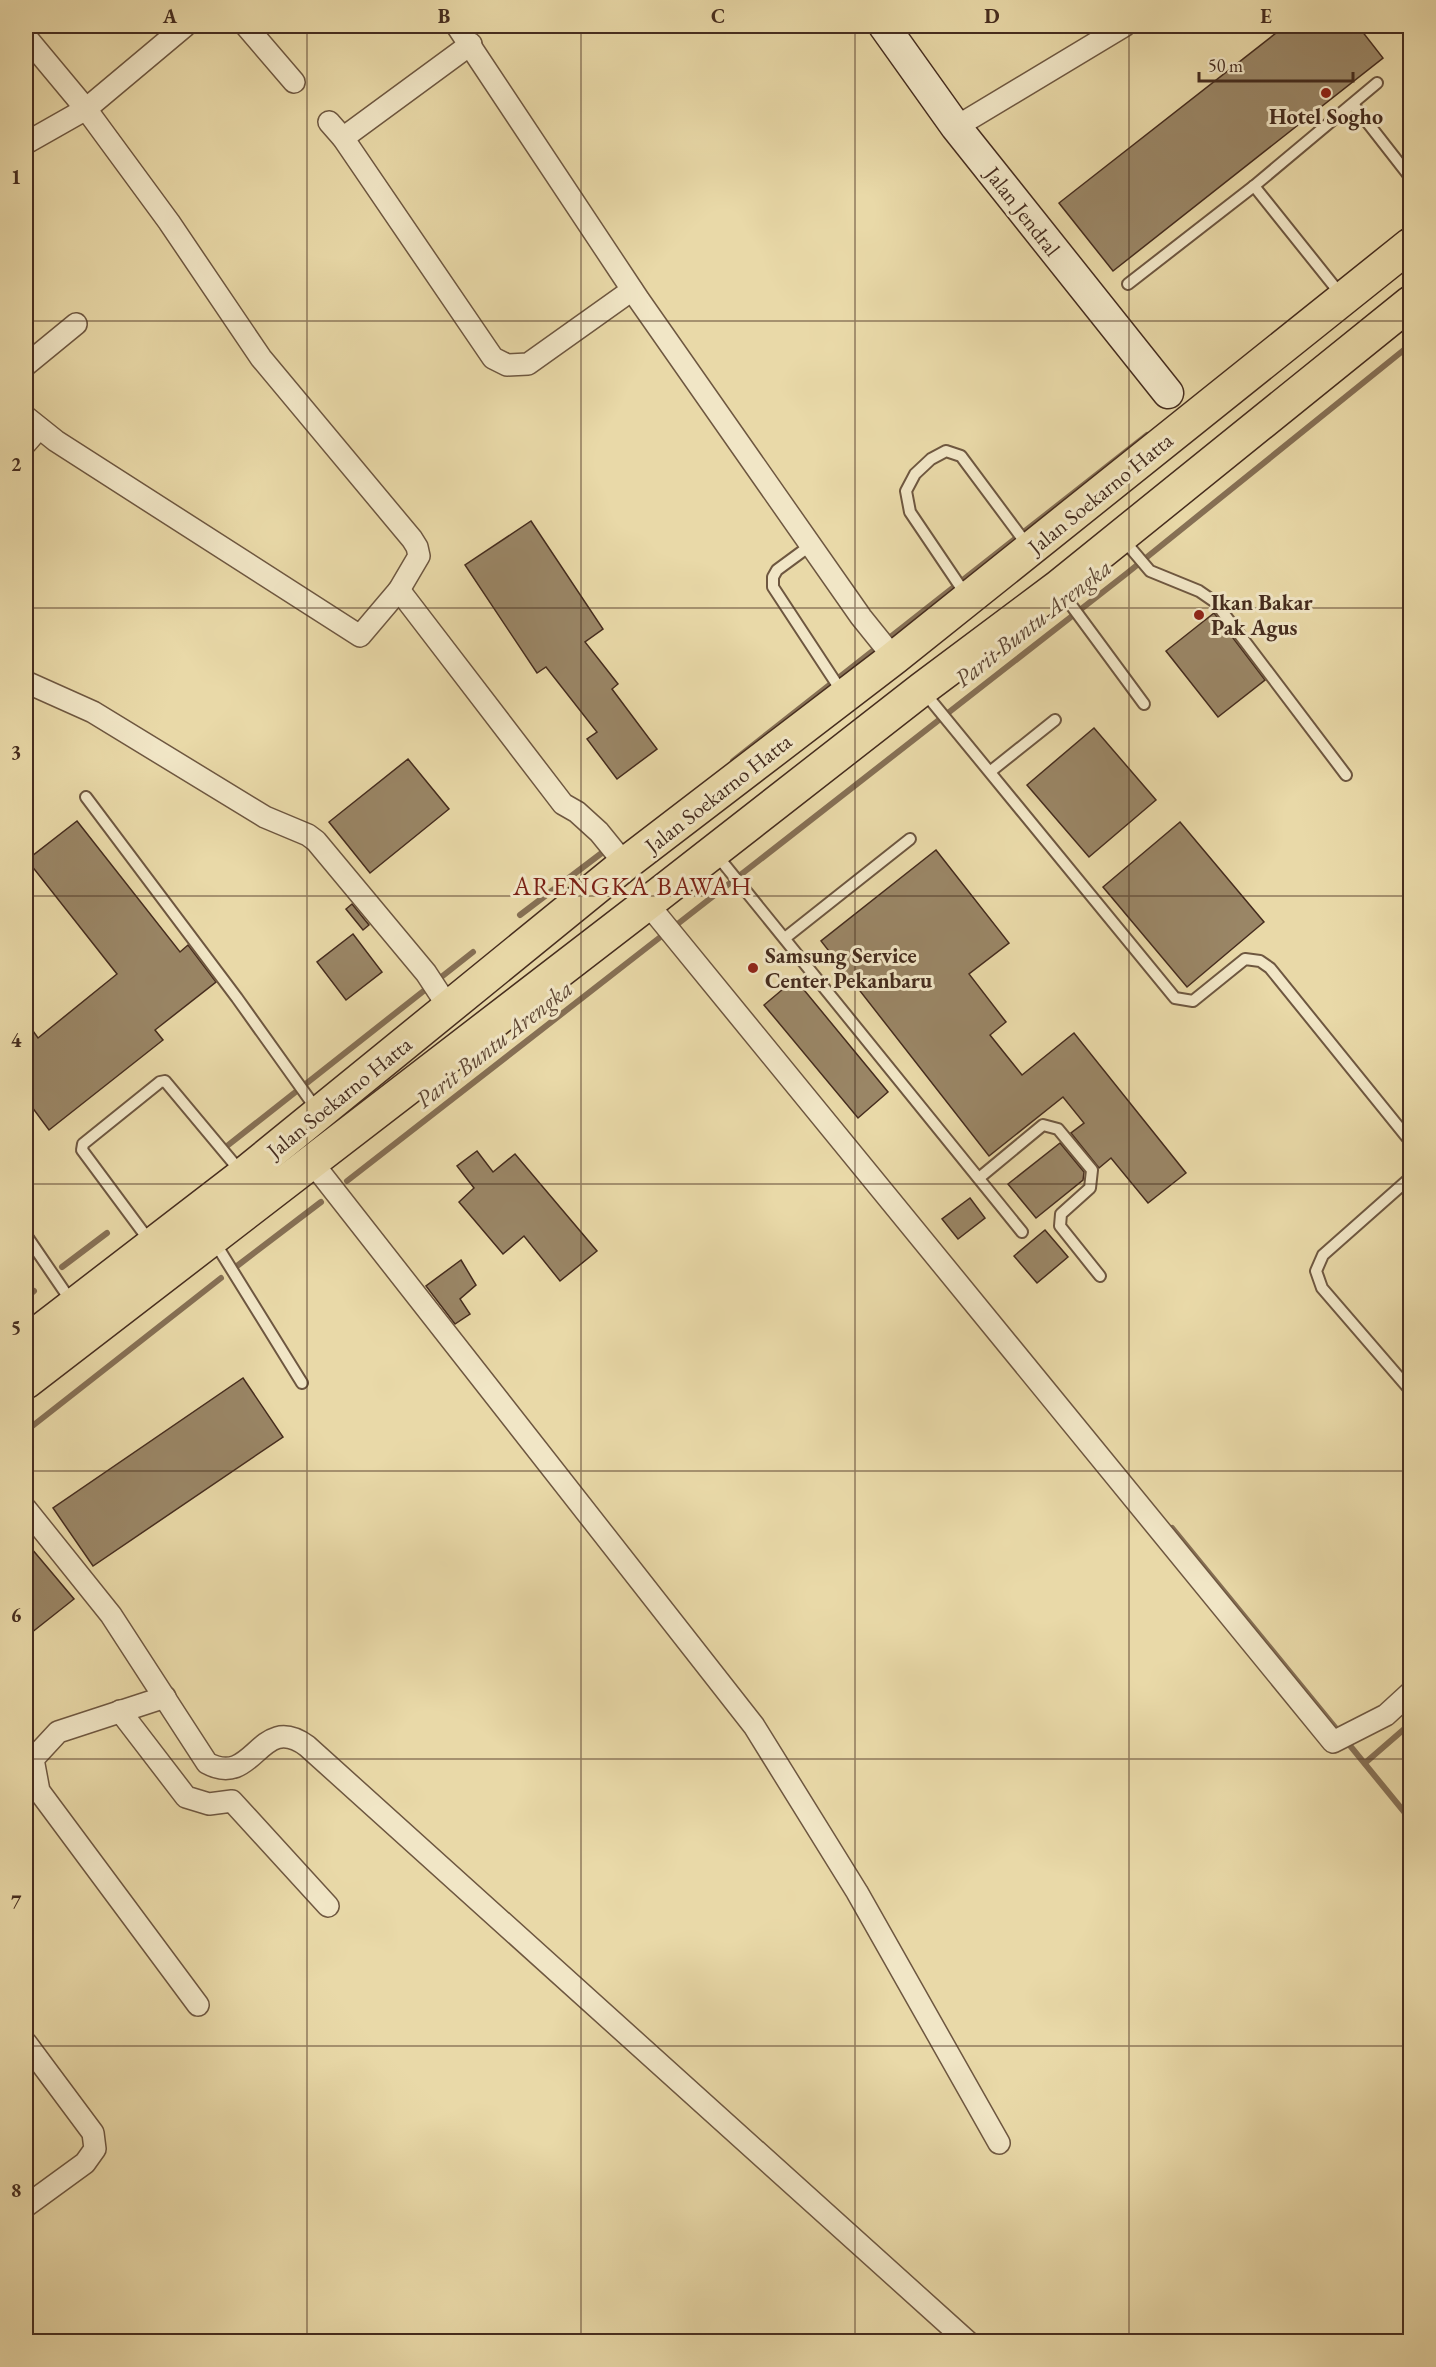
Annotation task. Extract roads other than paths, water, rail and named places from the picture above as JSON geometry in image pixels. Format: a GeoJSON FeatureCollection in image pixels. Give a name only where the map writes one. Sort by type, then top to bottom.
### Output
{"type":"FeatureCollection","features":[{"type":"Feature","properties":{"kind":"main road","name":"Jalan Jendral"},"geometry":{"type":"LineString","coordinates":[[884,26],[956,127],[1168,393]]}},
{"type":"Feature","properties":{"kind":"main road","name":"Jalan Soekarno Hatta"},"geometry":{"type":"LineString","coordinates":[[26,1342],[243,1175],[316,1109],[620,857],[845,696],[888,651],[962,588],[1344,298],[1410,245]]}},
{"type":"Feature","properties":{"kind":"main road","name":"Jalan Soekarno Hatta"},"geometry":{"type":"LineString","coordinates":[[26,1382],[647,903],[722,862],[932,700],[1129,546],[1410,303]]}},
{"type":"Feature","properties":{"kind":"street"},"geometry":{"type":"LineString","coordinates":[[26,143],[86,109],[185,26]]}},
{"type":"Feature","properties":{"kind":"street"},"geometry":{"type":"LineString","coordinates":[[246,26],[294,82]]}},
{"type":"Feature","properties":{"kind":"street"},"geometry":{"type":"LineString","coordinates":[[457,26],[632,290],[861,617],[888,651]]}},
{"type":"Feature","properties":{"kind":"street"},"geometry":{"type":"LineString","coordinates":[[956,127],[1124,26]]}},
{"type":"Feature","properties":{"kind":"street"},"geometry":{"type":"LineString","coordinates":[[26,37],[86,109],[169,222],[261,358],[417,546],[419,556],[399,590],[360,636],[56,441],[30,429]]}},
{"type":"Feature","properties":{"kind":"street"},"geometry":{"type":"LineString","coordinates":[[471,44],[336,130],[493,358],[507,365],[528,364],[632,290]]}},
{"type":"Feature","properties":{"kind":"street"},"geometry":{"type":"LineString","coordinates":[[26,365],[76,324]]}},
{"type":"Feature","properties":{"kind":"street"},"geometry":{"type":"LineString","coordinates":[[399,590],[563,804],[577,812],[620,857]]}},
{"type":"Feature","properties":{"kind":"street"},"geometry":{"type":"LineString","coordinates":[[26,682],[93,712],[265,817],[308,835],[316,841],[426,973],[446,1002]]}},
{"type":"Feature","properties":{"kind":"street"},"geometry":{"type":"LineString","coordinates":[[647,903],[1333,1742],[1386,1715],[1410,1693]]}},
{"type":"Feature","properties":{"kind":"street"},"geometry":{"type":"LineString","coordinates":[[311,1161],[754,1726],[857,1892],[999,2143]]}},
{"type":"Feature","properties":{"kind":"street"},"geometry":{"type":"LineString","coordinates":[[26,1509],[111,1615],[207,1763],[215,1767],[237,1767],[274,1738],[284,1735],[294,1737],[307,1746],[968,2342]]}},
{"type":"Feature","properties":{"kind":"street"},"geometry":{"type":"LineString","coordinates":[[165,1697],[58,1732],[33,1759],[39,1791],[198,2005]]}},
{"type":"Feature","properties":{"kind":"street"},"geometry":{"type":"LineString","coordinates":[[120,1711],[186,1797],[209,1804],[232,1801],[328,1906]]}},
{"type":"Feature","properties":{"kind":"street"},"geometry":{"type":"LineString","coordinates":[[26,2043],[93,2133],[95,2149],[85,2163],[26,2206]]}},
{"type":"Feature","properties":{"kind":"lane"},"geometry":{"type":"LineString","coordinates":[[1128,284],[1254,186],[1377,84]]}},
{"type":"Feature","properties":{"kind":"lane"},"geometry":{"type":"LineString","coordinates":[[1353,104],[1410,177]]}},
{"type":"Feature","properties":{"kind":"lane"},"geometry":{"type":"LineString","coordinates":[[1254,186],[1344,298]]}},
{"type":"Feature","properties":{"kind":"lane"},"geometry":{"type":"LineString","coordinates":[[962,588],[910,512],[906,491],[915,474],[931,459],[946,451],[961,456],[1024,540]]}},
{"type":"Feature","properties":{"kind":"lane"},"geometry":{"type":"LineString","coordinates":[[811,545],[777,570],[773,577],[773,587],[845,696]]}},
{"type":"Feature","properties":{"kind":"lane"},"geometry":{"type":"LineString","coordinates":[[1129,546],[1150,571],[1199,591],[1215,602],[1346,775]]}},
{"type":"Feature","properties":{"kind":"lane"},"geometry":{"type":"LineString","coordinates":[[1064,596],[1144,704]]}},
{"type":"Feature","properties":{"kind":"lane"},"geometry":{"type":"LineString","coordinates":[[932,700],[1175,998],[1193,1001],[1245,959],[1260,961],[1270,968],[1410,1141]]}},
{"type":"Feature","properties":{"kind":"lane"},"geometry":{"type":"LineString","coordinates":[[991,771],[1055,720]]}},
{"type":"Feature","properties":{"kind":"lane"},"geometry":{"type":"LineString","coordinates":[[86,797],[237,998],[316,1109]]}},
{"type":"Feature","properties":{"kind":"lane"},"geometry":{"type":"LineString","coordinates":[[785,938],[910,839]]}},
{"type":"Feature","properties":{"kind":"lane"},"geometry":{"type":"LineString","coordinates":[[722,862],[1022,1233]]}},
{"type":"Feature","properties":{"kind":"lane"},"geometry":{"type":"LineString","coordinates":[[152,1244],[82,1150],[83,1144],[160,1082],[165,1081],[243,1175]]}},
{"type":"Feature","properties":{"kind":"lane"},"geometry":{"type":"LineString","coordinates":[[979,1178],[1043,1125],[1058,1129],[1092,1170],[1090,1188],[1061,1214],[1060,1226],[1100,1276]]}},
{"type":"Feature","properties":{"kind":"lane"},"geometry":{"type":"LineString","coordinates":[[1410,1178],[1323,1255],[1316,1271],[1322,1288],[1410,1390]]}},
{"type":"Feature","properties":{"kind":"lane"},"geometry":{"type":"LineString","coordinates":[[26,1235],[74,1304]]}},
{"type":"Feature","properties":{"kind":"lane"},"geometry":{"type":"LineString","coordinates":[[213,1238],[302,1383]]}},
{"type":"Feature","properties":{"kind":"waterway","name":"Parit Buntu Arengka"},"geometry":{"type":"LineString","coordinates":[[675,926],[1126,574],[1410,345]]}},
{"type":"Feature","properties":{"kind":"waterway","name":"Parit Buntu Arengka"},"geometry":{"type":"LineString","coordinates":[[733,761],[1147,435]]}},
{"type":"Feature","properties":{"kind":"waterway","name":"Parit Buntu Arengka"},"geometry":{"type":"LineString","coordinates":[[520,915],[607,849]]}},
{"type":"Feature","properties":{"kind":"waterway","name":"Parit Buntu Arengka"},"geometry":{"type":"LineString","coordinates":[[347,1181],[663,935]]}},
{"type":"Feature","properties":{"kind":"waterway","name":"Parit Buntu Arengka"},"geometry":{"type":"LineString","coordinates":[[227,1146],[473,952]]}},
{"type":"Feature","properties":{"kind":"waterway","name":"Parit Buntu Arengka"},"geometry":{"type":"LineString","coordinates":[[237,1266],[321,1202]]}},
{"type":"Feature","properties":{"kind":"waterway","name":"Parit Buntu Arengka"},"geometry":{"type":"LineString","coordinates":[[62,1267],[107,1233]]}},
{"type":"Feature","properties":{"kind":"waterway","name":"Parit Buntu Arengka"},"geometry":{"type":"LineString","coordinates":[[26,1431],[221,1278]]}},
{"type":"Feature","properties":{"kind":"waterway","name":"Parit Buntu Arengka"},"geometry":{"type":"LineString","coordinates":[[26,1298],[34,1291]]}},
{"type":"Feature","properties":{"kind":"waterway"},"geometry":{"type":"LineString","coordinates":[[1172,1528],[1410,1819]]}},
{"type":"Feature","properties":{"kind":"waterway"},"geometry":{"type":"LineString","coordinates":[[1365,1763],[1410,1724]]}},
{"type":"Feature","properties":{"kind":"place","name":"Hotel Sogho"},"geometry":{"type":"Point","coordinates":[1326,93]}},
{"type":"Feature","properties":{"kind":"place","name":"Ikan Bakar Pak Agus"},"geometry":{"type":"Point","coordinates":[1199,615]}},
{"type":"Feature","properties":{"kind":"place","name":"Samsung Service Center Pekanbaru"},"geometry":{"type":"Point","coordinates":[753,968]}},
{"type":"Feature","properties":{"kind":"district","name":"ARENGKA BAWAH"},"geometry":{"type":"Point","coordinates":[633,886]}}]}
